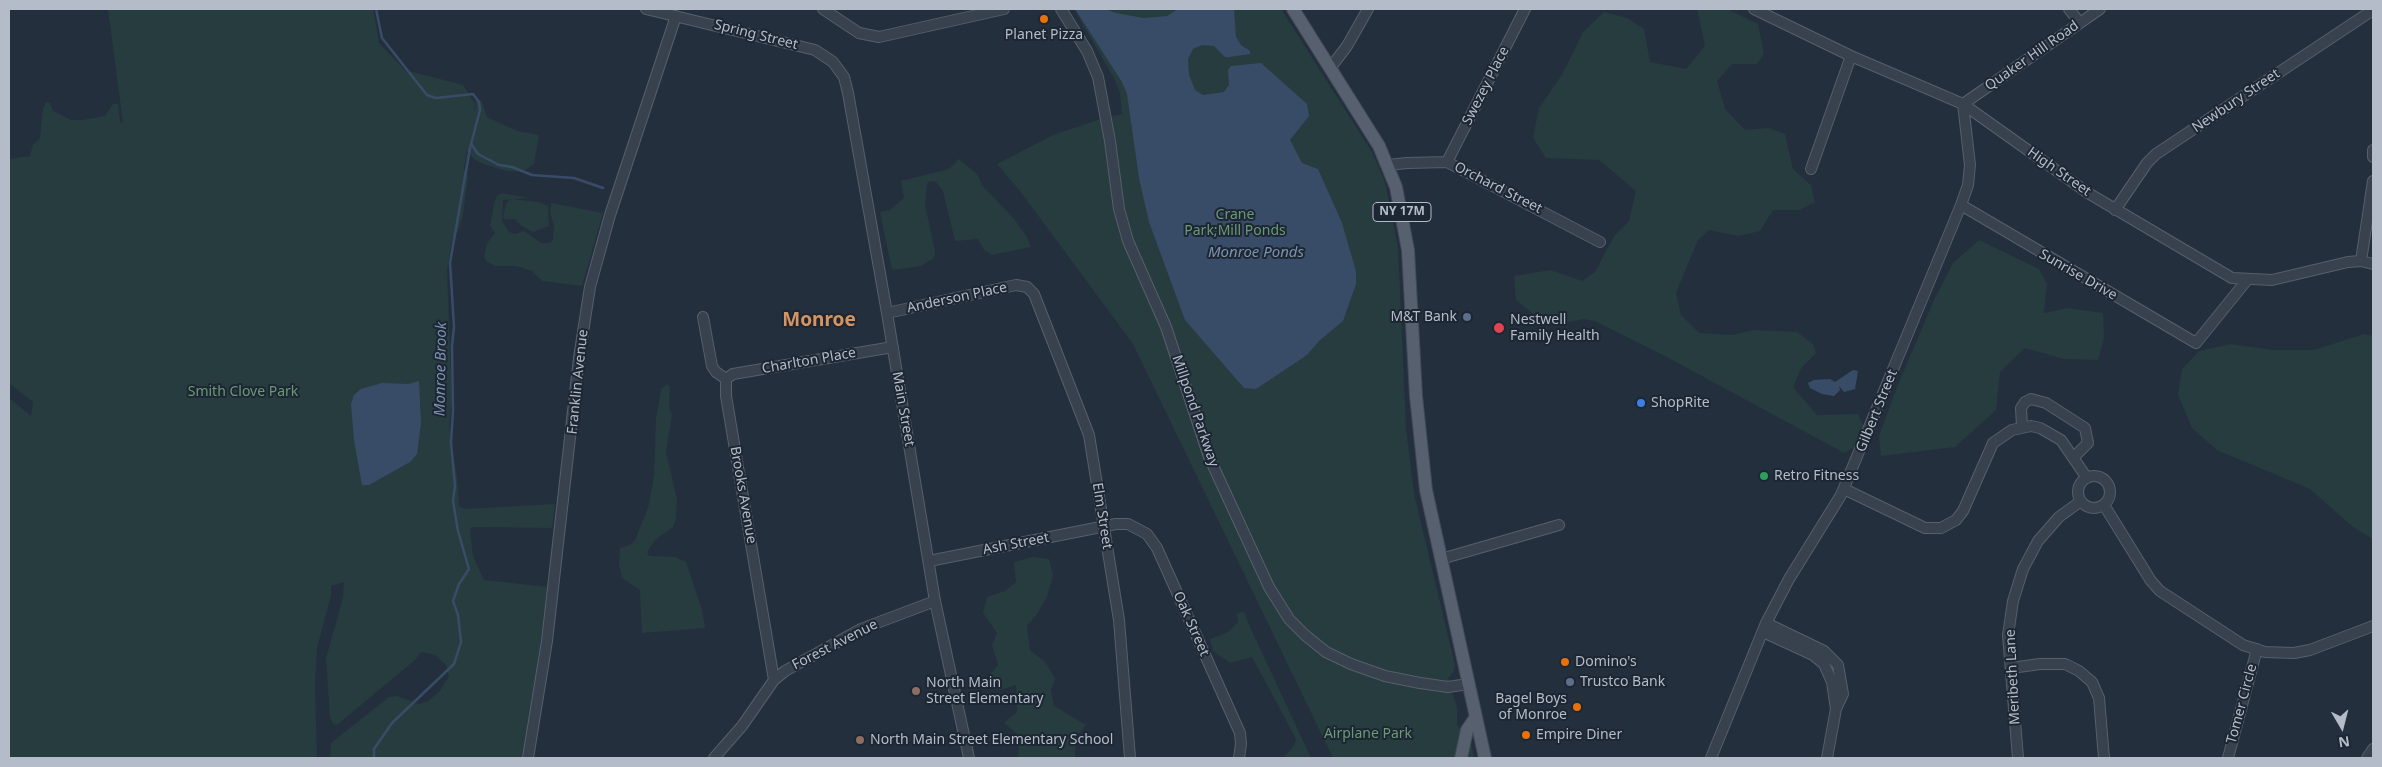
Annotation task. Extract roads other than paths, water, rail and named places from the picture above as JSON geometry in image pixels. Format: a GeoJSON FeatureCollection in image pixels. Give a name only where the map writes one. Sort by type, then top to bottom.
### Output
{"type":"FeatureCollection","features":[{"type":"Feature","properties":{"kind":"main road","name":"NY 17M"},"geometry":{"type":"LineString","coordinates":[[1293,9],[1379,146],[1388,165],[1403,214],[1408,250],[1420,447],[1426,490],[1485,758]]}},
{"type":"Feature","properties":{"kind":"main road"},"geometry":{"type":"LineString","coordinates":[[1461,758],[1467,730],[1476,717]]}},
{"type":"Feature","properties":{"kind":"street","name":"Spring Street"},"geometry":{"type":"LineString","coordinates":[[646,9],[815,50],[833,62]]}},
{"type":"Feature","properties":{"kind":"street"},"geometry":{"type":"LineString","coordinates":[[823,9],[859,33],[879,37],[1004,9]]}},
{"type":"Feature","properties":{"kind":"street","name":"Millpond Parkway"},"geometry":{"type":"LineString","coordinates":[[1061,9],[1087,51],[1098,77],[1110,141],[1118,209],[1128,241],[1166,327],[1208,457],[1269,587],[1289,619],[1326,652],[1351,664],[1385,676],[1420,684],[1448,687],[1468,684]]}},
{"type":"Feature","properties":{"kind":"street"},"geometry":{"type":"LineString","coordinates":[[1331,67],[1347,46],[1368,9]]}},
{"type":"Feature","properties":{"kind":"street","name":"Swezey Place"},"geometry":{"type":"LineString","coordinates":[[1447,162],[1525,9]]}},
{"type":"Feature","properties":{"kind":"street","name":"High Street"},"geometry":{"type":"LineString","coordinates":[[1754,9],[1851,56],[1963,104],[2088,193],[2232,278],[2272,280],[2348,262],[2373,264]]}},
{"type":"Feature","properties":{"kind":"street"},"geometry":{"type":"LineString","coordinates":[[2069,9],[2080,23]]}},
{"type":"Feature","properties":{"kind":"street","name":"Quaker Hill Road"},"geometry":{"type":"LineString","coordinates":[[1963,104],[2100,9]]}},
{"type":"Feature","properties":{"kind":"street","name":"Newbury Street"},"geometry":{"type":"LineString","coordinates":[[2115,210],[2147,163],[2156,154],[2373,10]]}},
{"type":"Feature","properties":{"kind":"street","name":"Franklin Avenue"},"geometry":{"type":"LineString","coordinates":[[528,758],[547,641],[579,358],[590,287],[610,215],[676,16]]}},
{"type":"Feature","properties":{"kind":"street"},"geometry":{"type":"LineString","coordinates":[[1812,169],[1851,56]]}},
{"type":"Feature","properties":{"kind":"street","name":"Main Street"},"geometry":{"type":"LineString","coordinates":[[833,62],[840,70],[846,83],[936,601],[969,758]]}},
{"type":"Feature","properties":{"kind":"street","name":"Gilbert Street"},"geometry":{"type":"LineString","coordinates":[[1711,758],[1765,627],[1788,579],[1844,489],[1961,205],[1968,185],[1970,165],[1963,104]]}},
{"type":"Feature","properties":{"kind":"street"},"geometry":{"type":"LineString","coordinates":[[2373,150],[2373,157]]}},
{"type":"Feature","properties":{"kind":"street","name":"Orchard Street"},"geometry":{"type":"LineString","coordinates":[[1388,165],[1447,162],[1600,242]]}},
{"type":"Feature","properties":{"kind":"street"},"geometry":{"type":"LineString","coordinates":[[2361,262],[2373,180]]}},
{"type":"Feature","properties":{"kind":"street","name":"Sunrise Drive"},"geometry":{"type":"LineString","coordinates":[[1961,205],[2196,343],[2215,322],[2247,280]]}},
{"type":"Feature","properties":{"kind":"street","name":"Anderson Place"},"geometry":{"type":"LineString","coordinates":[[887,313],[1008,286],[1027,287]]}},
{"type":"Feature","properties":{"kind":"street","name":"Elm Street"},"geometry":{"type":"LineString","coordinates":[[1027,287],[1032,290],[1036,298],[1089,435],[1119,620],[1130,758]]}},
{"type":"Feature","properties":{"kind":"street"},"geometry":{"type":"LineString","coordinates":[[703,317],[712,366],[716,372],[726,379]]}},
{"type":"Feature","properties":{"kind":"street","name":"Charlton Place"},"geometry":{"type":"LineString","coordinates":[[726,379],[733,374],[893,347]]}},
{"type":"Feature","properties":{"kind":"street","name":"Brooks Avenue"},"geometry":{"type":"LineString","coordinates":[[726,379],[726,396],[774,680]]}},
{"type":"Feature","properties":{"kind":"street"},"geometry":{"type":"LineString","coordinates":[[2022,427],[2021,408],[2025,402],[2030,399],[2046,403],[2085,428],[2088,444],[2074,457]]}},
{"type":"Feature","properties":{"kind":"street"},"geometry":{"type":"LineString","coordinates":[[1844,489],[1925,528],[1941,528],[1956,520],[1963,511],[1994,443],[2002,435],[2022,427],[2040,428],[2061,440],[2087,478]]}},
{"type":"Feature","properties":{"kind":"street"},"geometry":{"type":"LineString","coordinates":[[2097,477],[2106,482],[2110,497],[2104,505],[2094,508],[2084,505],[2081,501],[2078,491],[2087,478],[2097,477]]}},
{"type":"Feature","properties":{"kind":"street","name":"Meribeth Lane"},"geometry":{"type":"LineString","coordinates":[[2018,758],[2008,635],[2013,601],[2023,569],[2038,540],[2059,517],[2081,501]]}},
{"type":"Feature","properties":{"kind":"street"},"geometry":{"type":"LineString","coordinates":[[2104,505],[2151,581],[2160,591],[2243,645],[2280,653],[2310,650],[2373,626]]}},
{"type":"Feature","properties":{"kind":"street","name":"Oak Street"},"geometry":{"type":"LineString","coordinates":[[1104,526],[1128,524],[1147,534],[1157,548],[1240,733],[1239,758]]}},
{"type":"Feature","properties":{"kind":"street"},"geometry":{"type":"LineString","coordinates":[[1441,559],[1559,525]]}},
{"type":"Feature","properties":{"kind":"street","name":"Ash Street"},"geometry":{"type":"LineString","coordinates":[[929,561],[1104,526]]}},
{"type":"Feature","properties":{"kind":"street","name":"Forest Avenue"},"geometry":{"type":"LineString","coordinates":[[714,758],[742,726],[774,680],[812,655],[862,629],[936,601]]}},
{"type":"Feature","properties":{"kind":"street"},"geometry":{"type":"LineString","coordinates":[[1765,627],[1812,644],[1832,657],[1838,665],[1843,694],[1836,709],[1827,758]]}},
{"type":"Feature","properties":{"kind":"street","name":"Tomer Circle"},"geometry":{"type":"LineString","coordinates":[[2228,758],[2257,649]]}},
{"type":"Feature","properties":{"kind":"street"},"geometry":{"type":"LineString","coordinates":[[2011,668],[2040,664],[2065,664],[2079,671],[2092,682],[2099,698],[2104,758]]}},
{"type":"Feature","properties":{"kind":"street"},"geometry":{"type":"LineString","coordinates":[[2367,758],[2373,749]]}},
{"type":"Feature","properties":{"kind":"water","name":"Monroe Ponds"},"geometry":{"type":"Polygon","coordinates":[[[1075,9],[1105,9],[1144,18],[1167,16],[1178,9],[1234,9],[1236,37],[1241,45],[1250,51],[1250,54],[1225,57],[1214,46],[1202,45],[1193,49],[1188,59],[1189,75],[1195,90],[1203,95],[1224,92],[1229,85],[1228,70],[1231,66],[1261,63],[1307,104],[1309,116],[1290,140],[1302,163],[1318,169],[1342,223],[1356,271],[1356,284],[1343,321],[1319,341],[1307,355],[1256,389],[1244,388],[1185,320],[1149,222],[1139,178],[1127,94],[1122,82],[1075,9]]]}},
{"type":"Feature","properties":{"kind":"water"},"geometry":{"type":"Polygon","coordinates":[[[1853,370],[1858,371],[1855,389],[1844,392],[1839,386],[1840,390],[1834,396],[1822,394],[1810,388],[1808,383],[1814,380],[1830,379],[1835,382],[1853,370]]]}},
{"type":"Feature","properties":{"kind":"water"},"geometry":{"type":"Polygon","coordinates":[[[419,381],[421,423],[417,454],[410,462],[369,485],[362,485],[354,440],[351,404],[354,395],[361,389],[382,383],[409,384],[419,381]]]}},
{"type":"Feature","properties":{"kind":"waterway","name":"Monroe Brook"},"geometry":{"type":"LineString","coordinates":[[374,758],[374,749],[392,723],[454,664],[461,642],[458,615],[453,601],[459,584],[469,569],[458,531],[453,501],[455,486],[451,443],[453,410],[452,346],[454,327],[450,263],[470,148],[480,110],[479,102],[473,94],[436,98],[427,95],[382,38],[376,9]]}},
{"type":"Feature","properties":{"kind":"waterway"},"geometry":{"type":"LineString","coordinates":[[472,145],[478,154],[499,165],[512,167],[532,175],[574,178],[603,188]]}},
{"type":"Feature","properties":{"kind":"place","name":"Planet Pizza"},"geometry":{"type":"Point","coordinates":[1044,19]}},
{"type":"Feature","properties":{"kind":"place","name":"M&T Bank"},"geometry":{"type":"Point","coordinates":[1467,317]}},
{"type":"Feature","properties":{"kind":"place","name":"Nestwell Family Health"},"geometry":{"type":"Point","coordinates":[1499,328]}},
{"type":"Feature","properties":{"kind":"place","name":"ShopRite"},"geometry":{"type":"Point","coordinates":[1641,403]}},
{"type":"Feature","properties":{"kind":"place","name":"Retro Fitness"},"geometry":{"type":"Point","coordinates":[1764,476]}},
{"type":"Feature","properties":{"kind":"place","name":"Domino's"},"geometry":{"type":"Point","coordinates":[1565,662]}},
{"type":"Feature","properties":{"kind":"place","name":"Trustco Bank"},"geometry":{"type":"Point","coordinates":[1570,682]}},
{"type":"Feature","properties":{"kind":"place","name":"North Main Street Elementary"},"geometry":{"type":"Point","coordinates":[916,691]}},
{"type":"Feature","properties":{"kind":"place","name":"Bagel Boys of Monroe"},"geometry":{"type":"Point","coordinates":[1577,707]}},
{"type":"Feature","properties":{"kind":"place","name":"Empire Diner"},"geometry":{"type":"Point","coordinates":[1526,735]}},
{"type":"Feature","properties":{"kind":"place","name":"North Main Street Elementary School"},"geometry":{"type":"Point","coordinates":[860,740]}},
{"type":"Feature","properties":{"kind":"district","name":"Monroe"},"geometry":{"type":"Point","coordinates":[819,321]}},
{"type":"Feature","properties":{"kind":"park label","name":"Crane Park;Mill Ponds"},"geometry":{"type":"Point","coordinates":[1235,224]}},
{"type":"Feature","properties":{"kind":"park label","name":"Smith Clove Park"},"geometry":{"type":"Point","coordinates":[243,392]}},
{"type":"Feature","properties":{"kind":"park label","name":"Airplane Park"},"geometry":{"type":"Point","coordinates":[1368,734]}}]}
